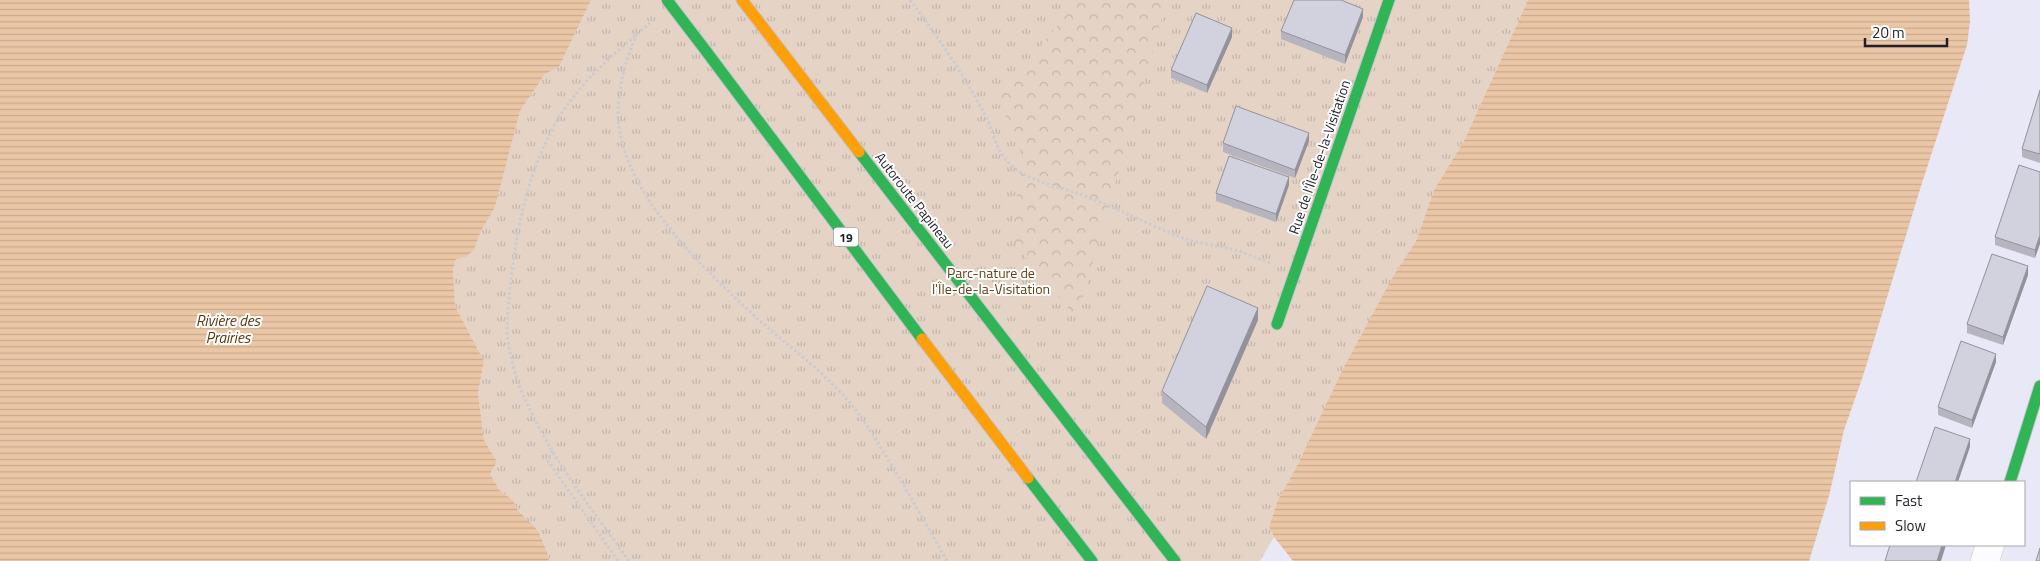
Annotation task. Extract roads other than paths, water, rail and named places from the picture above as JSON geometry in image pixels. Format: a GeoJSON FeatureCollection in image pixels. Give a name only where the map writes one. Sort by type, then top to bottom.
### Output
{"type":"FeatureCollection","features":[{"type":"Feature","properties":{"kind":"main road","name":"19"},"geometry":{"type":"LineString","coordinates":[[667,0],[1092,561]]}},
{"type":"Feature","properties":{"kind":"main road","name":"Autoroute Papineau"},"geometry":{"type":"LineString","coordinates":[[742,0],[1175,561]]}},
{"type":"Feature","properties":{"kind":"main road","name":"Rue de l'Île-de-la-Visitation"},"geometry":{"type":"LineString","coordinates":[[1277,324],[1389,0]]}},
{"type":"Feature","properties":{"kind":"main road"},"geometry":{"type":"LineString","coordinates":[[2010,481],[2040,386]]}},
{"type":"Feature","properties":{"kind":"street"},"geometry":{"type":"LineString","coordinates":[[1985,561],[1990,546]]}},
{"type":"Feature","properties":{"kind":"water","name":"Rivière des Prairies"},"geometry":{"type":"Polygon","coordinates":[[[0,0],[591,0],[559,67],[545,74],[520,111],[495,207],[480,233],[474,250],[466,257],[456,259],[453,270],[455,306],[484,361],[478,393],[484,440],[497,462],[490,474],[500,491],[513,500],[517,509],[538,531],[549,561],[0,561],[0,0]]]}},
{"type":"Feature","properties":{"kind":"water"},"geometry":{"type":"Polygon","coordinates":[[[1528,0],[1969,0],[1970,22],[1967,45],[1921,186],[1864,373],[1844,430],[1829,496],[1809,561],[1293,561],[1274,537],[1269,526],[1278,500],[1298,464],[1344,367],[1395,273],[1416,241],[1434,190],[1464,141],[1528,0]]]}},
{"type":"Feature","properties":{"kind":"park label","name":"Parc-nature de l'Île-de-la-Visitation"},"geometry":{"type":"Point","coordinates":[991,280]}}]}
